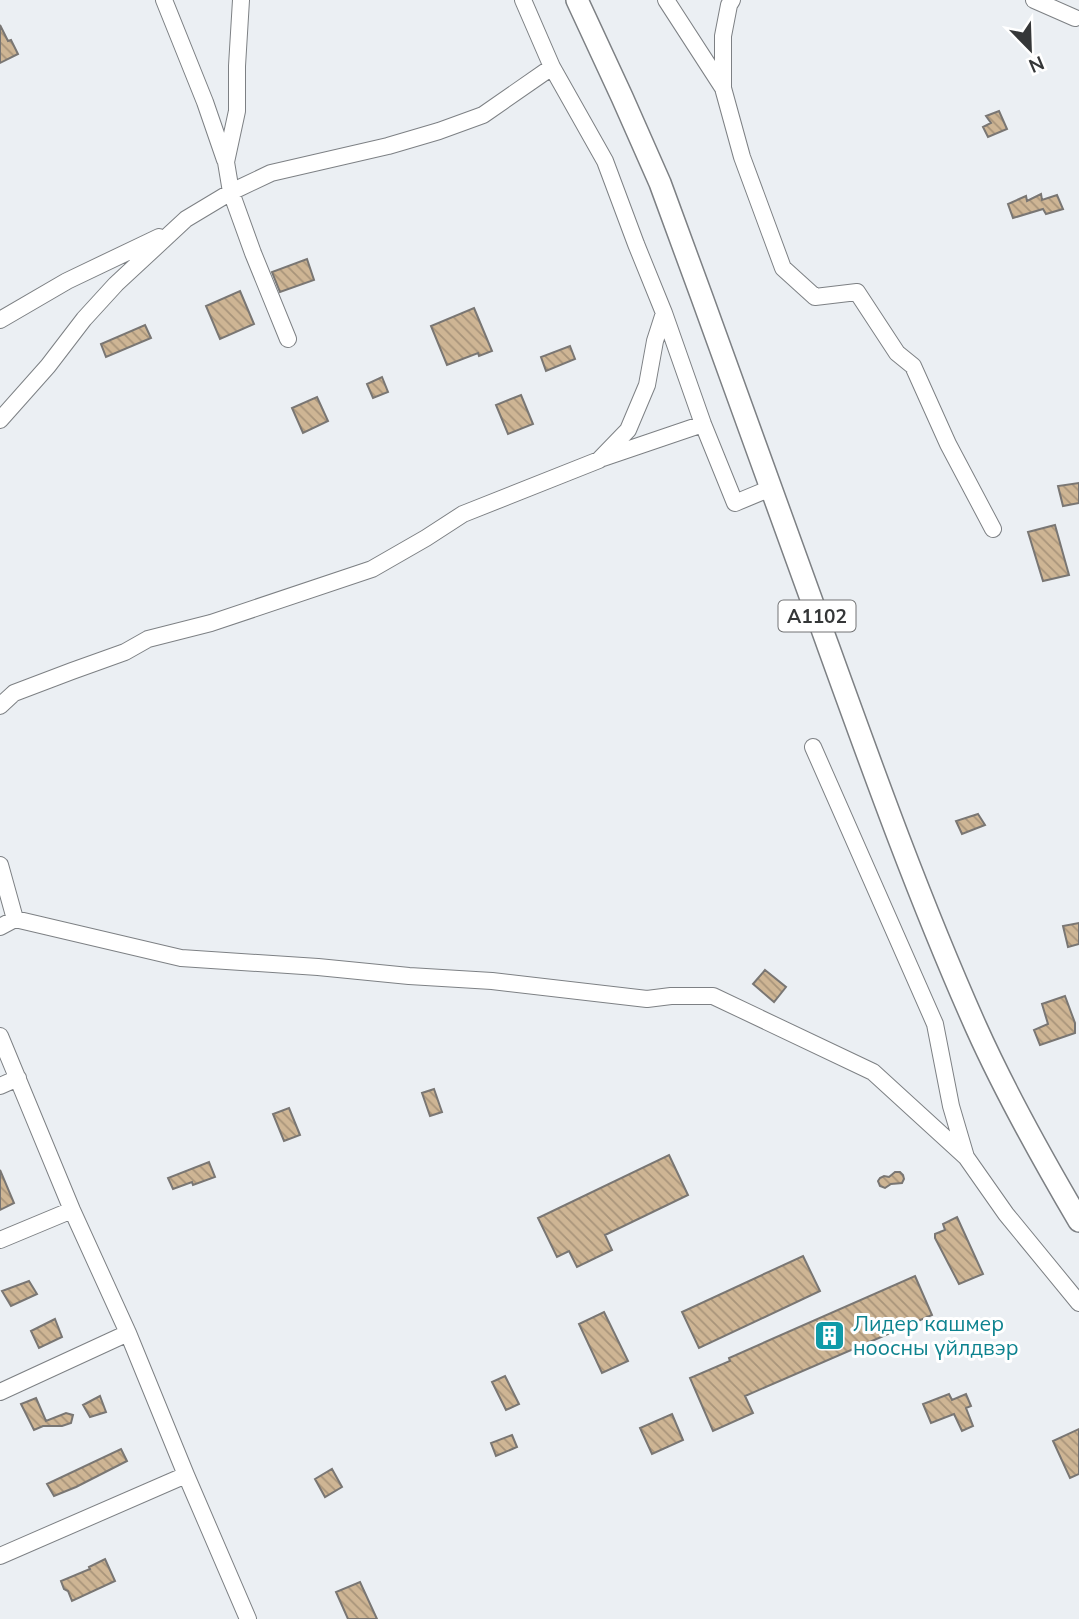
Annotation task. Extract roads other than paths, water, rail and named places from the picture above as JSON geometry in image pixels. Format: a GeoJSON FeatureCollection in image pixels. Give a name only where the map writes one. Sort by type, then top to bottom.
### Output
{"type":"FeatureCollection","features":[{"type":"Feature","properties":{"kind":"main road","name":"A1102"},"geometry":{"type":"LineString","coordinates":[[577,0],[660,183],[921,897],[983,1041],[1045,1164],[1079,1221]]}},
{"type":"Feature","properties":{"kind":"street"},"geometry":{"type":"LineString","coordinates":[[164,0],[205,102],[226,162],[231,192],[288,340]]}},
{"type":"Feature","properties":{"kind":"street"},"geometry":{"type":"LineString","coordinates":[[226,162],[237,111],[241,0]]}},
{"type":"Feature","properties":{"kind":"street"},"geometry":{"type":"LineString","coordinates":[[523,0],[552,67],[605,161],[735,503],[771,488]]}},
{"type":"Feature","properties":{"kind":"street"},"geometry":{"type":"LineString","coordinates":[[666,0],[723,89],[743,157],[783,268],[815,298],[857,292],[897,353],[913,366],[948,443],[993,529]]}},
{"type":"Feature","properties":{"kind":"street"},"geometry":{"type":"LineString","coordinates":[[723,89],[723,36],[732,0]]}},
{"type":"Feature","properties":{"kind":"street"},"geometry":{"type":"LineString","coordinates":[[1034,0],[1078,17]]}},
{"type":"Feature","properties":{"kind":"street"},"geometry":{"type":"LineString","coordinates":[[0,420],[116,284],[186,219],[231,192],[271,173],[388,146],[483,115],[552,67]]}},
{"type":"Feature","properties":{"kind":"street"},"geometry":{"type":"LineString","coordinates":[[0,320],[67,281],[173,230]]}},
{"type":"Feature","properties":{"kind":"street"},"geometry":{"type":"LineString","coordinates":[[599,460],[628,430],[647,385],[655,341],[664,313]]}},
{"type":"Feature","properties":{"kind":"street"},"geometry":{"type":"LineString","coordinates":[[0,706],[14,693],[125,652],[148,639],[211,623],[372,569],[463,514],[599,460],[703,424]]}},
{"type":"Feature","properties":{"kind":"street"},"geometry":{"type":"LineString","coordinates":[[813,747],[935,1024],[951,1106],[966,1157]]}},
{"type":"Feature","properties":{"kind":"street"},"geometry":{"type":"LineString","coordinates":[[0,864],[15,919]]}},
{"type":"Feature","properties":{"kind":"street"},"geometry":{"type":"LineString","coordinates":[[0,927],[15,919],[181,958],[492,981],[647,999],[713,996],[873,1072],[966,1157],[1006,1214],[1079,1303]]}},
{"type":"Feature","properties":{"kind":"street"},"geometry":{"type":"LineString","coordinates":[[0,1037],[248,1619]]}},
{"type":"Feature","properties":{"kind":"street"},"geometry":{"type":"LineString","coordinates":[[0,1086],[18,1078]]}},
{"type":"Feature","properties":{"kind":"street"},"geometry":{"type":"LineString","coordinates":[[0,1240],[72,1210]]}},
{"type":"Feature","properties":{"kind":"street"},"geometry":{"type":"LineString","coordinates":[[0,1392],[128,1333]]}},
{"type":"Feature","properties":{"kind":"street"},"geometry":{"type":"LineString","coordinates":[[0,1556],[186,1475]]}},
{"type":"Feature","properties":{"kind":"place","name":"Лидер кашмер ноосны үйлдвэр"},"geometry":{"type":"Point","coordinates":[830,1336]}}]}
